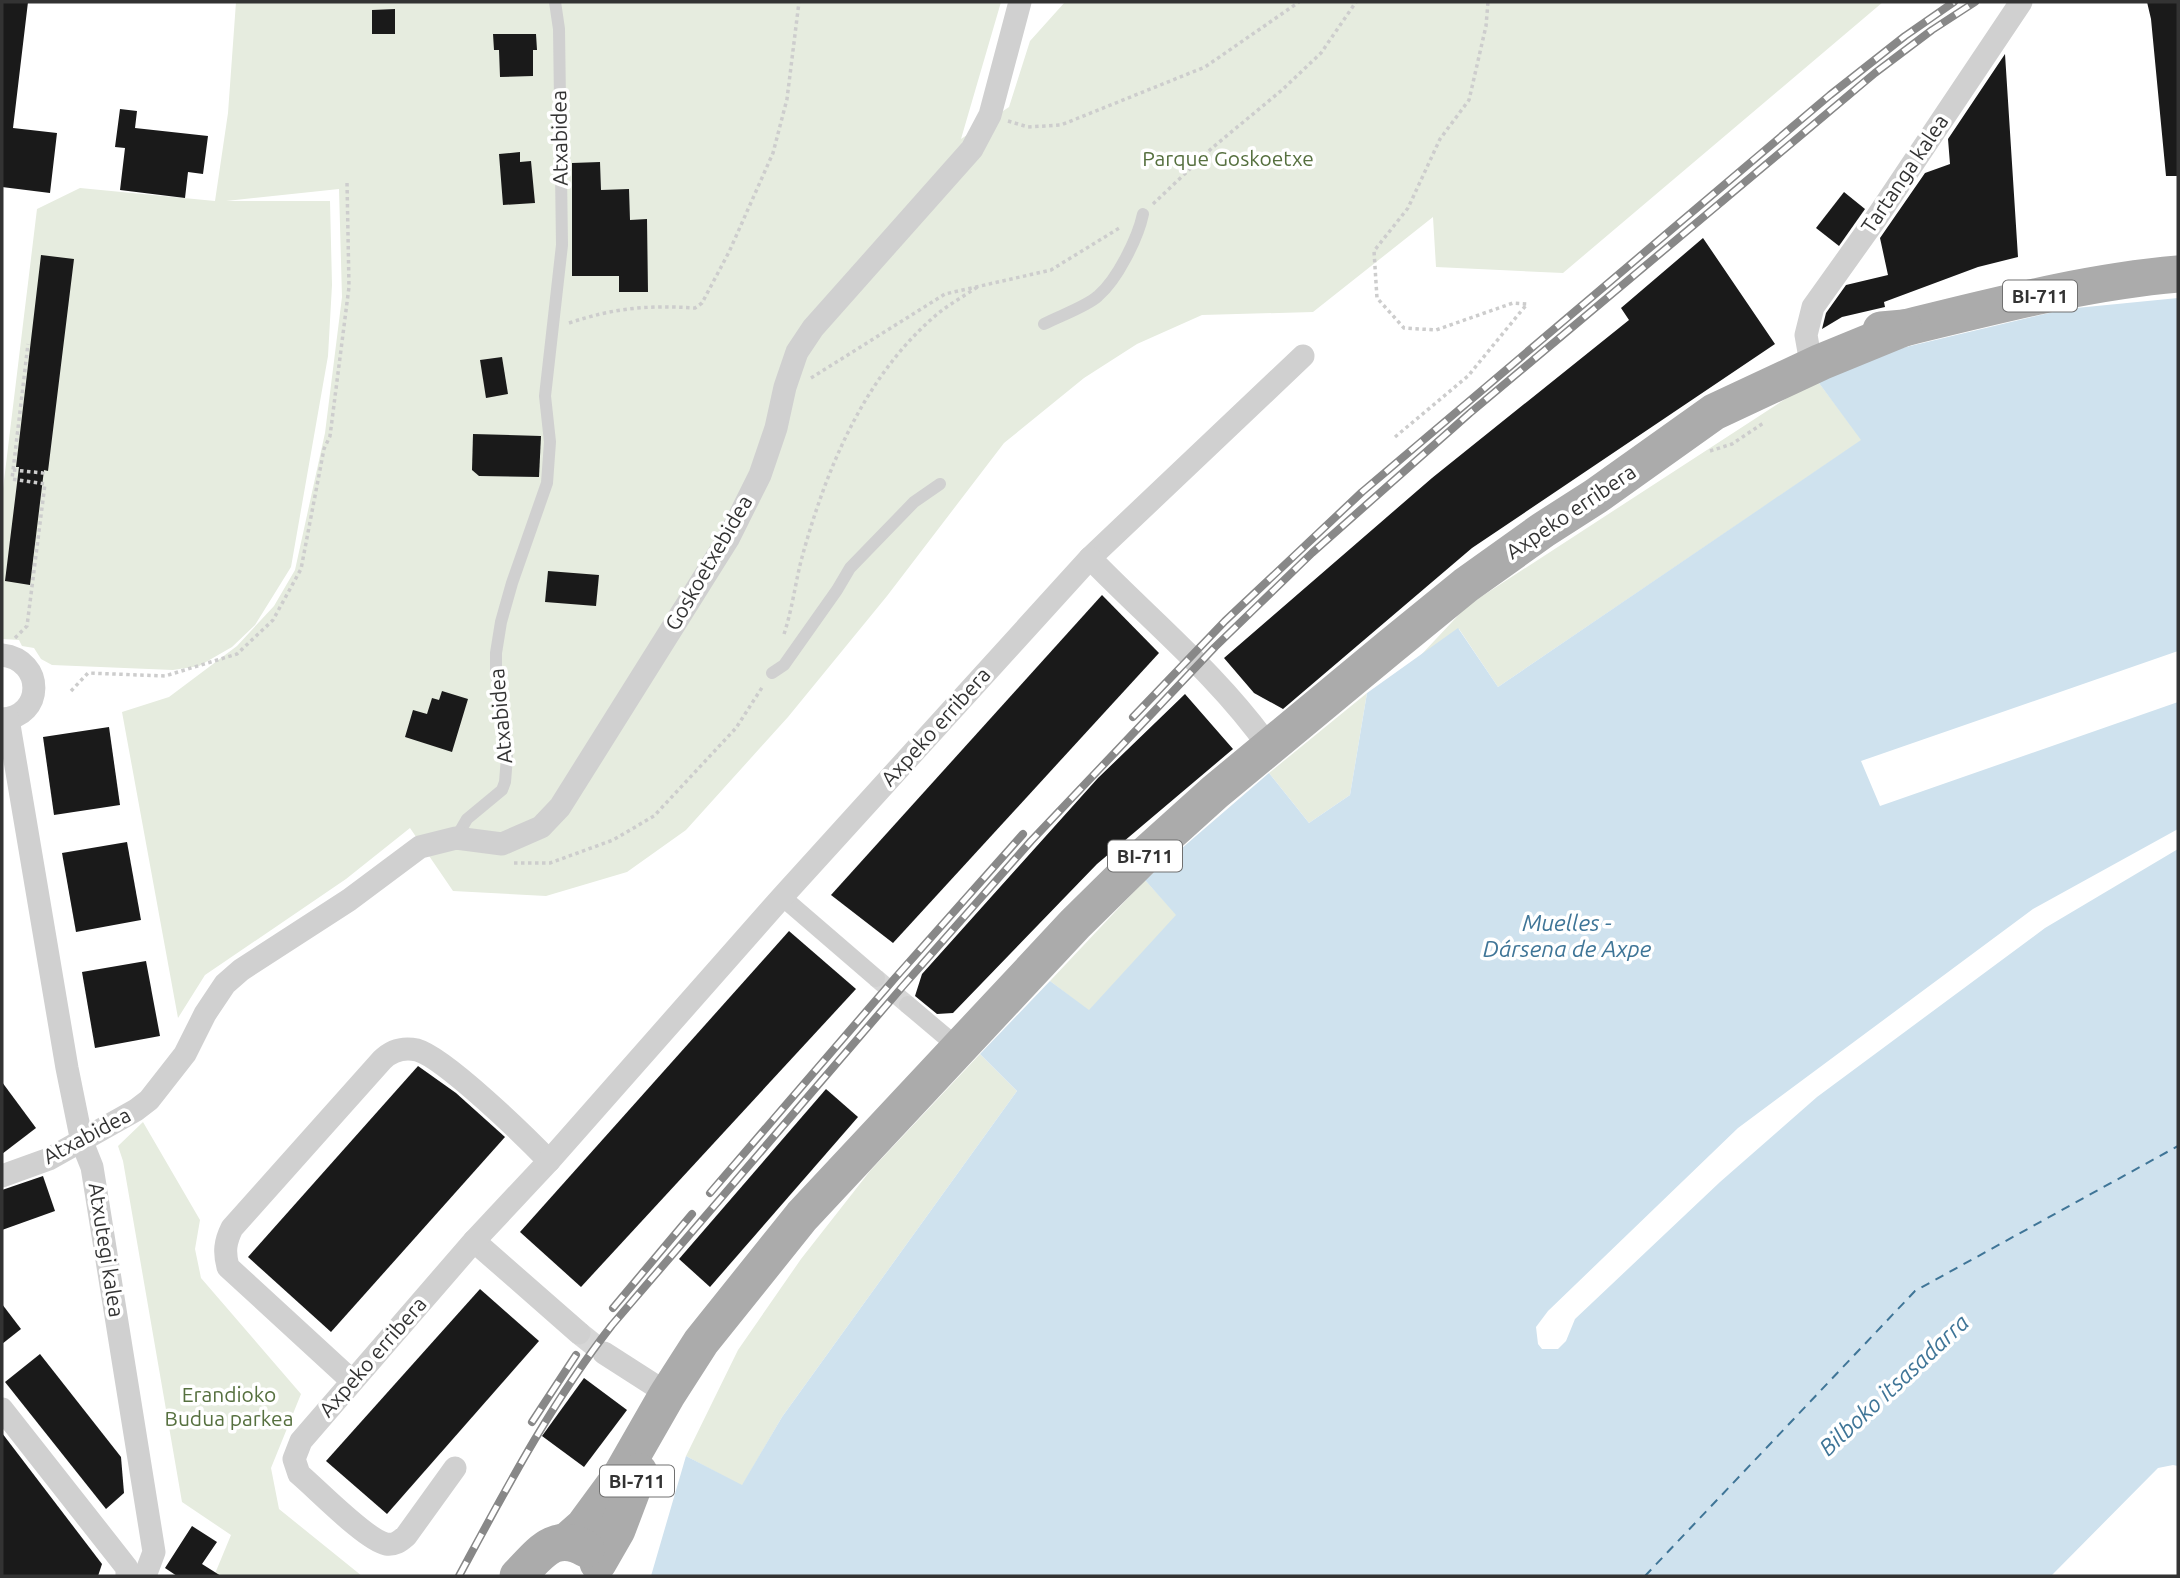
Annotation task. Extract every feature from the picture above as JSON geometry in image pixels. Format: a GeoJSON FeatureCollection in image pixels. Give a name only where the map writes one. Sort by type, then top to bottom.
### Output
{"type":"FeatureCollection","features":[{"type":"Feature","properties":{"kind":"main road","name":"BI-711"},"geometry":{"type":"LineString","coordinates":[[1714,412],[1779,365],[1870,332],[1904,328],[2064,290],[2134,278],[2178,274]]}},
{"type":"Feature","properties":{"kind":"main road","name":"Axpeko erribera"},"geometry":{"type":"LineString","coordinates":[[566,1542],[584,1526],[620,1477],[667,1395],[708,1332],[802,1216],[1075,924],[1144,856],[1269,747],[1466,585],[1714,412],[1833,357],[1904,328]]}},
{"type":"Feature","properties":{"kind":"main road","name":"Axpeko erribera"},"geometry":{"type":"LineString","coordinates":[[599,1570],[632,1496],[664,1412],[667,1395]]}},
{"type":"Feature","properties":{"kind":"main road","name":"BI-711"},"geometry":{"type":"LineString","coordinates":[[528,1571],[547,1547],[566,1542],[585,1548],[599,1570]]}},
{"type":"Feature","properties":{"kind":"street","name":"Goskoetxebidea"},"geometry":{"type":"LineString","coordinates":[[456,838],[502,844],[541,827],[560,807],[728,539],[760,475],[797,352],[813,328],[972,149],[990,115],[1020,2]]}},
{"type":"Feature","properties":{"kind":"street","name":"Tartanga kalea"},"geometry":{"type":"LineString","coordinates":[[1809,352],[1806,335],[1813,307],[1875,220],[2021,2]]}},
{"type":"Feature","properties":{"kind":"street","name":"Axpeko erribera"},"geometry":{"type":"LineString","coordinates":[[455,1468],[406,1536],[398,1543],[382,1543],[371,1537],[299,1474],[295,1459],[301,1441],[351,1380],[782,897],[1090,558],[1303,356]]}},
{"type":"Feature","properties":{"kind":"street"},"geometry":{"type":"LineString","coordinates":[[1090,558],[1223,692],[1269,747]]}},
{"type":"Feature","properties":{"kind":"street"},"geometry":{"type":"LineString","coordinates":[[5,719],[24,710],[33,695],[34,685],[33,676],[7,647]]}},
{"type":"Feature","properties":{"kind":"street","name":"Atxutegi kalea"},"geometry":{"type":"LineString","coordinates":[[5,719],[66,1068],[82,1142],[92,1167],[144,1481],[154,1552],[145,1576]]}},
{"type":"Feature","properties":{"kind":"street","name":"Atxabidea"},"geometry":{"type":"LineString","coordinates":[[2,1176],[49,1159],[127,1117],[149,1100],[186,1054],[205,1014],[225,984],[349,900],[420,847],[456,838]]}},
{"type":"Feature","properties":{"kind":"street"},"geometry":{"type":"LineString","coordinates":[[782,897],[876,978]]}},
{"type":"Feature","properties":{"kind":"street"},"geometry":{"type":"LineString","coordinates":[[908,1005],[959,1048]]}},
{"type":"Feature","properties":{"kind":"street"},"geometry":{"type":"LineString","coordinates":[[351,1380],[228,1267],[225,1241],[232,1228],[382,1060],[390,1052],[414,1049],[439,1061],[549,1161]]}},
{"type":"Feature","properties":{"kind":"street"},"geometry":{"type":"LineString","coordinates":[[474,1241],[579,1333]]}},
{"type":"Feature","properties":{"kind":"street"},"geometry":{"type":"LineString","coordinates":[[604,1353],[667,1395]]}},
{"type":"Feature","properties":{"kind":"street"},"geometry":{"type":"LineString","coordinates":[[2,1409],[127,1568],[127,1576]]}},
{"type":"Feature","properties":{"kind":"lane","name":"Atxabidea"},"geometry":{"type":"LineString","coordinates":[[456,838],[467,819],[502,790],[505,782],[507,757],[496,653],[512,583],[547,483],[550,442],[545,396],[562,245],[559,29],[555,2]]}},
{"type":"Feature","properties":{"kind":"lane"},"geometry":{"type":"LineString","coordinates":[[1044,324],[1098,296],[1123,262],[1139,232],[1143,214]]}},
{"type":"Feature","properties":{"kind":"lane"},"geometry":{"type":"LineString","coordinates":[[772,673],[784,665],[850,568],[914,502],[940,484]]}},
{"type":"Feature","properties":{"kind":"path"},"geometry":{"type":"LineString","coordinates":[[554,328],[594,315],[634,307],[695,308],[702,303],[729,251],[773,153],[787,99],[799,2]]}},
{"type":"Feature","properties":{"kind":"path"},"geometry":{"type":"LineString","coordinates":[[990,115],[1028,127],[1061,125],[1205,67],[1299,2]]}},
{"type":"Feature","properties":{"kind":"path"},"geometry":{"type":"LineString","coordinates":[[785,387],[819,374],[945,293],[1051,270],[1143,214],[1212,148],[1282,90],[1321,53],[1356,2]]}},
{"type":"Feature","properties":{"kind":"path"},"geometry":{"type":"LineString","coordinates":[[1395,437],[1468,376],[1527,304],[1513,303],[1436,330],[1404,328],[1377,298],[1374,251],[1408,208],[1440,139],[1469,100],[1486,26],[1488,2]]}},
{"type":"Feature","properties":{"kind":"path"},"geometry":{"type":"LineString","coordinates":[[71,691],[88,673],[165,676],[237,654],[273,620],[301,569],[324,449],[330,436],[347,300],[347,181]]}},
{"type":"Feature","properties":{"kind":"path"},"geometry":{"type":"LineString","coordinates":[[504,859],[516,864],[550,863],[613,840],[654,816],[736,728],[772,673],[787,626],[802,560],[828,477],[863,403],[901,350],[936,316],[979,286]]}},
{"type":"Feature","properties":{"kind":"path"},"geometry":{"type":"LineString","coordinates":[[7,647],[27,626],[45,484],[12,479],[28,344]]}},
{"type":"Feature","properties":{"kind":"path"},"geometry":{"type":"LineString","coordinates":[[1699,455],[1732,444],[1772,417]]}},
{"type":"Feature","properties":{"kind":"path"},"geometry":{"type":"LineString","coordinates":[[13,470],[43,473],[43,470]]}},
{"type":"Feature","properties":{"kind":"green space","name":"Parque Goskoetxe"},"geometry":{"type":"Polygon","coordinates":[[[236,2],[1001,2],[961,139],[1009,107],[1030,41],[1065,2],[1883,2],[1563,273],[1436,267],[1433,217],[1313,312],[1202,315],[1137,344],[1084,378],[1004,443],[887,596],[788,717],[686,830],[627,872],[546,896],[453,891],[410,828],[346,879],[205,975],[178,1018],[122,712],[169,697],[237,646],[274,606],[295,570],[325,433],[342,297],[339,189],[226,201],[330,201],[332,285],[328,356],[291,567],[255,625],[232,647],[199,666],[173,670],[52,665],[41,659],[34,648],[22,646],[19,640],[3,639],[2,497],[37,209],[80,188],[215,201],[228,113],[236,2]]]}},
{"type":"Feature","properties":{"kind":"green space"},"geometry":{"type":"Polygon","coordinates":[[[1816,379],[1862,440],[1498,687],[1459,629],[1420,656],[1467,606],[1816,379]]]}},
{"type":"Feature","properties":{"kind":"green space"},"geometry":{"type":"Polygon","coordinates":[[[1367,693],[1350,795],[1309,823],[1269,773],[1367,693]]]}},
{"type":"Feature","properties":{"kind":"green space"},"geometry":{"type":"Polygon","coordinates":[[[1145,880],[1177,915],[1089,1011],[1050,981],[1145,880]]]}},
{"type":"Feature","properties":{"kind":"green space"},"geometry":{"type":"Polygon","coordinates":[[[980,1054],[1017,1091],[782,1417],[742,1486],[686,1456],[738,1350],[801,1259],[870,1171],[980,1054]]]}},
{"type":"Feature","properties":{"kind":"green space","name":"Erandioko Budua parkea"},"geometry":{"type":"Polygon","coordinates":[[[143,1122],[200,1220],[195,1249],[201,1278],[301,1394],[271,1468],[279,1509],[362,1576],[214,1576],[231,1535],[182,1502],[123,1161],[118,1146],[143,1122]]]}},
{"type":"Feature","properties":{"kind":"water"},"geometry":{"type":"Polygon","coordinates":[[[2178,298],[2178,651],[1861,761],[1880,806],[2178,702],[2178,829],[2033,909],[1738,1128],[1548,1311],[1536,1327],[1538,1344],[1542,1349],[1558,1349],[1566,1341],[1575,1319],[1720,1182],[1817,1097],[2045,928],[2178,849],[2178,1466],[2158,1468],[2051,1576],[651,1576],[686,1456],[742,1485],[782,1417],[1017,1091],[980,1054],[1050,981],[1089,1010],[1176,915],[1145,880],[1269,773],[1309,823],[1350,795],[1367,693],[1458,628],[1498,687],[1861,440],[1816,379],[1864,357],[2066,309],[2178,298]]]}},
{"type":"Feature","properties":{"kind":"building"},"geometry":{"type":"Polygon","coordinates":[[[2,2],[28,2],[13,128],[57,133],[50,193],[2,187],[2,2]]]}},
{"type":"Feature","properties":{"kind":"building"},"geometry":{"type":"Polygon","coordinates":[[[2147,2],[2178,2],[2178,176],[2166,176],[2151,19],[2147,2]]]}},
{"type":"Feature","properties":{"kind":"building"},"geometry":{"type":"Polygon","coordinates":[[[395,9],[395,34],[372,34],[372,10],[395,9]]]}},
{"type":"Feature","properties":{"kind":"building"},"geometry":{"type":"Polygon","coordinates":[[[493,34],[536,34],[537,50],[533,50],[533,76],[500,77],[499,50],[494,50],[493,34]]]}},
{"type":"Feature","properties":{"kind":"building"},"geometry":{"type":"Polygon","coordinates":[[[2005,54],[2018,257],[1978,267],[1884,302],[1885,307],[1842,317],[1822,329],[1826,313],[1846,285],[1888,275],[1880,238],[1925,173],[1950,164],[1948,139],[2005,54]]]}},
{"type":"Feature","properties":{"kind":"building"},"geometry":{"type":"Polygon","coordinates":[[[120,109],[137,111],[135,128],[208,136],[203,174],[188,172],[185,198],[120,190],[125,148],[115,147],[120,109]]]}},
{"type":"Feature","properties":{"kind":"building"},"geometry":{"type":"Polygon","coordinates":[[[520,152],[520,162],[531,161],[535,203],[503,205],[499,154],[520,152]]]}},
{"type":"Feature","properties":{"kind":"building"},"geometry":{"type":"Polygon","coordinates":[[[600,162],[601,190],[629,189],[630,220],[647,219],[648,292],[619,292],[619,276],[572,276],[572,163],[600,162]]]}},
{"type":"Feature","properties":{"kind":"building"},"geometry":{"type":"Polygon","coordinates":[[[1844,192],[1865,209],[1839,246],[1816,228],[1844,192]]]}},
{"type":"Feature","properties":{"kind":"building"},"geometry":{"type":"Polygon","coordinates":[[[1703,238],[1775,344],[1472,548],[1283,709],[1254,693],[1224,658],[1432,478],[1629,320],[1621,308],[1703,238]]]}},
{"type":"Feature","properties":{"kind":"building"},"geometry":{"type":"Polygon","coordinates":[[[41,255],[74,259],[48,471],[44,470],[30,585],[5,581],[41,255]]]}},
{"type":"Feature","properties":{"kind":"building"},"geometry":{"type":"Polygon","coordinates":[[[502,357],[508,394],[486,398],[480,360],[502,357]]]}},
{"type":"Feature","properties":{"kind":"building"},"geometry":{"type":"Polygon","coordinates":[[[473,434],[541,436],[539,477],[479,476],[472,470],[473,434]]]}},
{"type":"Feature","properties":{"kind":"building"},"geometry":{"type":"Polygon","coordinates":[[[548,571],[599,575],[596,606],[545,602],[548,571]]]}},
{"type":"Feature","properties":{"kind":"building"},"geometry":{"type":"Polygon","coordinates":[[[1102,595],[1159,653],[893,943],[831,895],[1102,595]]]}},
{"type":"Feature","properties":{"kind":"building"},"geometry":{"type":"Polygon","coordinates":[[[442,691],[468,699],[452,752],[405,737],[413,710],[427,714],[432,698],[439,700],[442,691]]]}},
{"type":"Feature","properties":{"kind":"building"},"geometry":{"type":"Polygon","coordinates":[[[1185,694],[1233,749],[1097,864],[953,1013],[937,1014],[915,996],[922,974],[1098,778],[1185,694]]]}},
{"type":"Feature","properties":{"kind":"building"},"geometry":{"type":"Polygon","coordinates":[[[109,727],[120,805],[54,815],[43,737],[109,727]]]}},
{"type":"Feature","properties":{"kind":"building"},"geometry":{"type":"Polygon","coordinates":[[[127,842],[141,920],[76,932],[62,853],[127,842]]]}},
{"type":"Feature","properties":{"kind":"building"},"geometry":{"type":"Polygon","coordinates":[[[789,931],[856,989],[581,1287],[520,1232],[789,931]]]}},
{"type":"Feature","properties":{"kind":"building"},"geometry":{"type":"Polygon","coordinates":[[[146,961],[160,1036],[95,1048],[82,972],[146,961]]]}},
{"type":"Feature","properties":{"kind":"building"},"geometry":{"type":"Polygon","coordinates":[[[418,1066],[456,1093],[505,1137],[331,1332],[248,1257],[418,1066]]]}},
{"type":"Feature","properties":{"kind":"building"},"geometry":{"type":"Polygon","coordinates":[[[2,1082],[36,1128],[2,1154],[2,1082]]]}},
{"type":"Feature","properties":{"kind":"building"},"geometry":{"type":"Polygon","coordinates":[[[826,1089],[858,1117],[710,1287],[679,1259],[826,1089]]]}},
{"type":"Feature","properties":{"kind":"building"},"geometry":{"type":"Polygon","coordinates":[[[43,1176],[55,1211],[2,1230],[2,1190],[43,1176]]]}},
{"type":"Feature","properties":{"kind":"building"},"geometry":{"type":"Polygon","coordinates":[[[480,1289],[539,1341],[387,1514],[326,1461],[480,1289]]]}},
{"type":"Feature","properties":{"kind":"building"},"geometry":{"type":"Polygon","coordinates":[[[2,1304],[21,1329],[2,1344],[2,1304]]]}},
{"type":"Feature","properties":{"kind":"building"},"geometry":{"type":"Polygon","coordinates":[[[40,1354],[121,1457],[124,1493],[106,1509],[5,1382],[40,1354]]]}},
{"type":"Feature","properties":{"kind":"building"},"geometry":{"type":"Polygon","coordinates":[[[584,1378],[627,1410],[584,1467],[542,1436],[584,1378]]]}},
{"type":"Feature","properties":{"kind":"building"},"geometry":{"type":"Polygon","coordinates":[[[2,1433],[102,1564],[98,1576],[2,1576],[2,1433]]]}},
{"type":"Feature","properties":{"kind":"building"},"geometry":{"type":"Polygon","coordinates":[[[192,1526],[217,1542],[202,1564],[221,1576],[177,1576],[165,1568],[192,1526]]]}},
{"type":"Feature","properties":{"kind":"ferry route"},"geometry":{"type":"LineString","coordinates":[[1645,1576],[1915,1291],[2178,1146]]}},
{"type":"Feature","properties":{"kind":"tunnel"},"geometry":{"type":"LineString","coordinates":[[876,978],[908,1005]]}},
{"type":"Feature","properties":{"kind":"tunnel"},"geometry":{"type":"LineString","coordinates":[[579,1333],[604,1353]]}},
{"type":"Feature","properties":{"kind":"railway"},"geometry":{"type":"LineString","coordinates":[[1133,717],[1225,621],[1362,492],[1830,95],[1905,36],[1954,2]]}},
{"type":"Feature","properties":{"kind":"railway"},"geometry":{"type":"LineString","coordinates":[[459,1576],[549,1416],[612,1325],[1031,841],[1215,647],[1312,553],[1470,413],[1875,73],[1975,2]]}},
{"type":"Feature","properties":{"kind":"railway"},"geometry":{"type":"LineString","coordinates":[[710,1193],[1023,834]]}},
{"type":"Feature","properties":{"kind":"railway"},"geometry":{"type":"LineString","coordinates":[[613,1308],[692,1214]]}},
{"type":"Feature","properties":{"kind":"railway"},"geometry":{"type":"LineString","coordinates":[[532,1422],[576,1355]]}},
{"type":"Feature","properties":{"kind":"water label","name":"Muelles - Dársena de Axpe"},"geometry":{"type":"Point","coordinates":[1567,936]}},
{"type":"Feature","properties":{"kind":"water label","name":"Bilboko itsasadarra"},"geometry":{"type":"Point","coordinates":[1894,1385]}}]}
